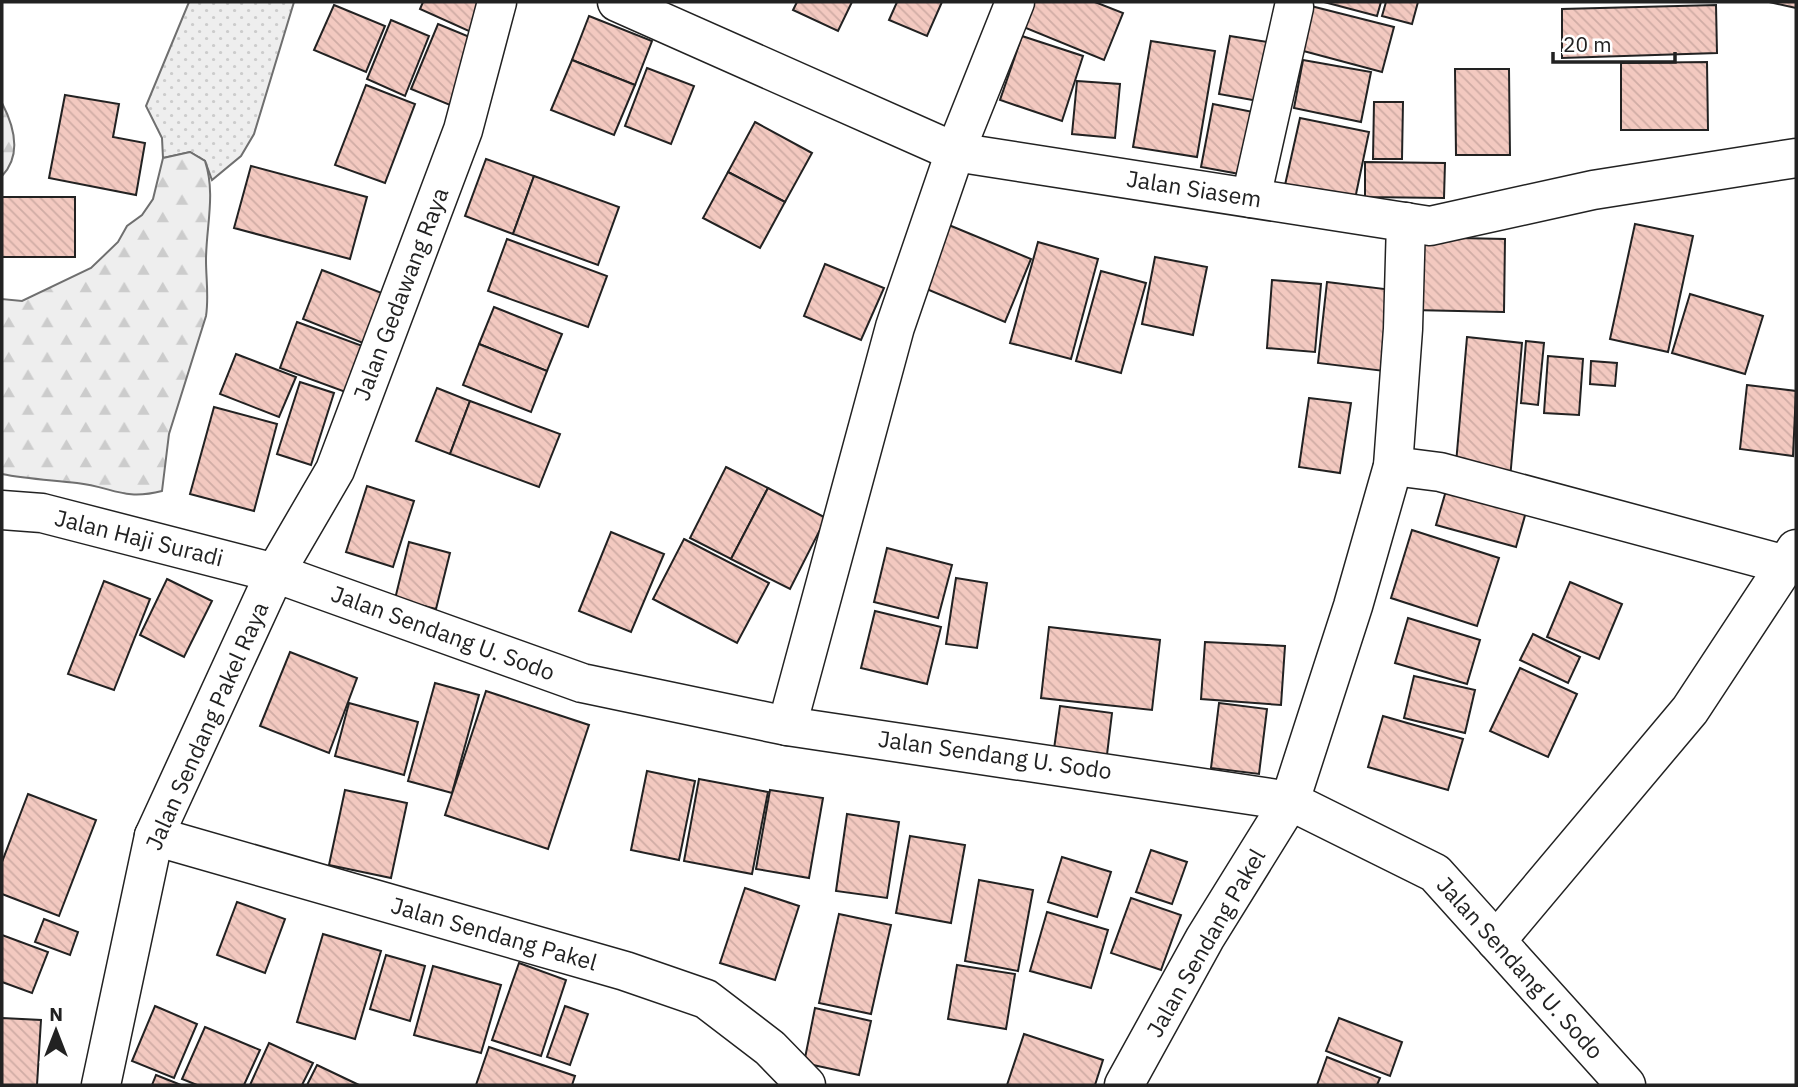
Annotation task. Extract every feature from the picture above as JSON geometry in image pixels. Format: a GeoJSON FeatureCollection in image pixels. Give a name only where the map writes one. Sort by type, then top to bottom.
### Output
{"type":"FeatureCollection","features":[{"type":"Feature","properties":{"kind":"street","name":"Jalan Gedawang Raya"},"geometry":{"type":"LineString","coordinates":[[275,573],[335,470],[463,130],[497,2]]}},
{"type":"Feature","properties":{"kind":"street","name":"Jalan Siasem"},"geometry":{"type":"LineString","coordinates":[[617,2],[955,152],[1430,226],[1593,190],[1796,158]]}},
{"type":"Feature","properties":{"kind":"street"},"geometry":{"type":"LineString","coordinates":[[788,726],[895,327],[955,152],[1015,2]]}},
{"type":"Feature","properties":{"kind":"street"},"geometry":{"type":"LineString","coordinates":[[1251,198],[1294,7]]}},
{"type":"Feature","properties":{"kind":"street","name":"Jalan Sendang Pakel"},"geometry":{"type":"LineString","coordinates":[[1124,1085],[1205,938],[1290,800],[1353,606],[1393,466],[1404,329],[1405,222]]}},
{"type":"Feature","properties":{"kind":"street"},"geometry":{"type":"LineString","coordinates":[[1393,466],[1440,472],[1791,557],[1690,710],[1496,941]]}},
{"type":"Feature","properties":{"kind":"street","name":"Jalan Haji Suradi"},"geometry":{"type":"LineString","coordinates":[[2,510],[42,513],[275,573]]}},
{"type":"Feature","properties":{"kind":"street","name":"Jalan Sendang U. Sodo"},"geometry":{"type":"LineString","coordinates":[[275,573],[582,683],[788,726],[1290,800],[1435,873],[1626,1085]]}},
{"type":"Feature","properties":{"kind":"street","name":"Jalan Sendang Pakel Raya"},"geometry":{"type":"LineString","coordinates":[[101,1085],[154,836],[275,573]]}},
{"type":"Feature","properties":{"kind":"street","name":"Jalan Sendang Pakel"},"geometry":{"type":"LineString","coordinates":[[154,836],[625,971],[706,999],[770,1048],[806,1085]]}},
{"type":"Feature","properties":{"kind":"green space"},"geometry":{"type":"Polygon","coordinates":[[[189,2],[294,2],[254,134],[241,156],[212,180],[205,161],[190,152],[163,158],[162,138],[146,106],[189,2]]]}},
{"type":"Feature","properties":{"kind":"green space"},"geometry":{"type":"Polygon","coordinates":[[[2,103],[13,131],[14,150],[2,176],[2,103]]]}},
{"type":"Feature","properties":{"kind":"green space"},"geometry":{"type":"Polygon","coordinates":[[[190,152],[205,161],[210,186],[206,260],[207,309],[169,434],[162,491],[127,494],[89,485],[2,474],[2,299],[22,301],[91,268],[118,242],[127,226],[142,215],[153,199],[163,158],[190,152]]]}},
{"type":"Feature","properties":{"kind":"building"},"geometry":{"type":"Polygon","coordinates":[[[423,2],[485,2],[471,32],[420,9],[423,2]]]}},
{"type":"Feature","properties":{"kind":"building"},"geometry":{"type":"Polygon","coordinates":[[[797,2],[852,2],[838,31],[793,10],[797,2]]]}},
{"type":"Feature","properties":{"kind":"building"},"geometry":{"type":"Polygon","coordinates":[[[897,2],[942,2],[927,36],[889,20],[897,2]]]}},
{"type":"Feature","properties":{"kind":"building"},"geometry":{"type":"Polygon","coordinates":[[[1031,2],[1095,2],[1123,13],[1104,60],[1021,26],[1031,2]]]}},
{"type":"Feature","properties":{"kind":"building"},"geometry":{"type":"Polygon","coordinates":[[[1324,2],[1381,2],[1377,16],[1324,2]]]}},
{"type":"Feature","properties":{"kind":"building"},"geometry":{"type":"Polygon","coordinates":[[[1386,2],[1418,2],[1412,24],[1382,16],[1386,2]]]}},
{"type":"Feature","properties":{"kind":"building"},"geometry":{"type":"Polygon","coordinates":[[[1769,2],[1796,2],[1796,8],[1769,2]]]}},
{"type":"Feature","properties":{"kind":"building"},"geometry":{"type":"Polygon","coordinates":[[[334,5],[385,26],[366,72],[314,50],[334,5]]]}},
{"type":"Feature","properties":{"kind":"building"},"geometry":{"type":"Polygon","coordinates":[[[1307,5],[1394,27],[1382,72],[1296,49],[1307,5]]]}},
{"type":"Feature","properties":{"kind":"building"},"geometry":{"type":"Polygon","coordinates":[[[1716,5],[1717,53],[1562,58],[1562,9],[1716,5]]]}},
{"type":"Feature","properties":{"kind":"building"},"geometry":{"type":"Polygon","coordinates":[[[589,16],[652,41],[635,85],[572,60],[589,16]]]}},
{"type":"Feature","properties":{"kind":"building"},"geometry":{"type":"Polygon","coordinates":[[[391,20],[429,36],[405,96],[367,79],[391,20]]]}},
{"type":"Feature","properties":{"kind":"building"},"geometry":{"type":"Polygon","coordinates":[[[438,24],[477,40],[450,105],[411,89],[438,24]]]}},
{"type":"Feature","properties":{"kind":"building"},"geometry":{"type":"Polygon","coordinates":[[[1022,36],[1083,56],[1062,121],[1000,100],[1022,36]]]}},
{"type":"Feature","properties":{"kind":"building"},"geometry":{"type":"Polygon","coordinates":[[[1230,36],[1274,43],[1264,102],[1219,94],[1230,36]]]}},
{"type":"Feature","properties":{"kind":"building"},"geometry":{"type":"Polygon","coordinates":[[[1151,41],[1215,51],[1197,157],[1133,147],[1151,41]]]}},
{"type":"Feature","properties":{"kind":"building"},"geometry":{"type":"Polygon","coordinates":[[[572,60],[635,85],[614,135],[551,110],[572,60]]]}},
{"type":"Feature","properties":{"kind":"building"},"geometry":{"type":"Polygon","coordinates":[[[1303,60],[1371,72],[1361,122],[1294,108],[1303,60]]]}},
{"type":"Feature","properties":{"kind":"building"},"geometry":{"type":"Polygon","coordinates":[[[1707,62],[1708,130],[1621,130],[1621,63],[1707,62]]]}},
{"type":"Feature","properties":{"kind":"building"},"geometry":{"type":"Polygon","coordinates":[[[647,68],[694,86],[671,144],[625,126],[647,68]]]}},
{"type":"Feature","properties":{"kind":"building"},"geometry":{"type":"Polygon","coordinates":[[[1455,69],[1509,69],[1510,155],[1456,155],[1455,69]]]}},
{"type":"Feature","properties":{"kind":"building"},"geometry":{"type":"Polygon","coordinates":[[[1077,81],[1120,84],[1115,138],[1072,134],[1077,81]]]}},
{"type":"Feature","properties":{"kind":"building"},"geometry":{"type":"Polygon","coordinates":[[[366,85],[415,104],[385,183],[335,165],[366,85]]]}},
{"type":"Feature","properties":{"kind":"building"},"geometry":{"type":"Polygon","coordinates":[[[65,95],[119,104],[113,137],[145,143],[136,195],[49,178],[65,95]]]}},
{"type":"Feature","properties":{"kind":"building"},"geometry":{"type":"Polygon","coordinates":[[[1374,102],[1403,102],[1402,159],[1373,159],[1374,102]]]}},
{"type":"Feature","properties":{"kind":"building"},"geometry":{"type":"Polygon","coordinates":[[[1213,104],[1258,113],[1245,175],[1201,167],[1213,104]]]}},
{"type":"Feature","properties":{"kind":"building"},"geometry":{"type":"Polygon","coordinates":[[[1300,118],[1369,132],[1355,199],[1285,185],[1300,118]]]}},
{"type":"Feature","properties":{"kind":"building"},"geometry":{"type":"Polygon","coordinates":[[[755,122],[812,153],[785,202],[728,172],[755,122]]]}},
{"type":"Feature","properties":{"kind":"building"},"geometry":{"type":"Polygon","coordinates":[[[486,159],[534,176],[513,234],[465,216],[486,159]]]}},
{"type":"Feature","properties":{"kind":"building"},"geometry":{"type":"Polygon","coordinates":[[[1365,162],[1445,163],[1444,198],[1365,197],[1365,162]]]}},
{"type":"Feature","properties":{"kind":"building"},"geometry":{"type":"Polygon","coordinates":[[[251,166],[367,197],[350,259],[234,228],[251,166]]]}},
{"type":"Feature","properties":{"kind":"building"},"geometry":{"type":"Polygon","coordinates":[[[728,172],[785,202],[760,248],[703,218],[728,172]]]}},
{"type":"Feature","properties":{"kind":"building"},"geometry":{"type":"Polygon","coordinates":[[[534,176],[619,207],[598,265],[513,234],[534,176]]]}},
{"type":"Feature","properties":{"kind":"building"},"geometry":{"type":"Polygon","coordinates":[[[2,197],[75,197],[75,257],[2,257],[2,197]]]}},
{"type":"Feature","properties":{"kind":"building"},"geometry":{"type":"Polygon","coordinates":[[[944,223],[1031,259],[1005,322],[917,285],[944,223]]]}},
{"type":"Feature","properties":{"kind":"building"},"geometry":{"type":"Polygon","coordinates":[[[1635,224],[1693,236],[1668,352],[1610,339],[1635,224]]]}},
{"type":"Feature","properties":{"kind":"building"},"geometry":{"type":"Polygon","coordinates":[[[1413,237],[1505,239],[1504,312],[1412,310],[1413,237]]]}},
{"type":"Feature","properties":{"kind":"building"},"geometry":{"type":"Polygon","coordinates":[[[507,239],[607,276],[588,327],[488,291],[507,239]]]}},
{"type":"Feature","properties":{"kind":"building"},"geometry":{"type":"Polygon","coordinates":[[[1038,242],[1098,259],[1071,359],[1010,343],[1038,242]]]}},
{"type":"Feature","properties":{"kind":"building"},"geometry":{"type":"Polygon","coordinates":[[[1155,257],[1207,267],[1193,335],[1142,324],[1155,257]]]}},
{"type":"Feature","properties":{"kind":"building"},"geometry":{"type":"Polygon","coordinates":[[[825,264],[884,288],[861,340],[804,316],[825,264]]]}},
{"type":"Feature","properties":{"kind":"building"},"geometry":{"type":"Polygon","coordinates":[[[322,270],[387,295],[368,345],[303,319],[322,270]]]}},
{"type":"Feature","properties":{"kind":"building"},"geometry":{"type":"Polygon","coordinates":[[[1101,271],[1146,283],[1121,373],[1076,361],[1101,271]]]}},
{"type":"Feature","properties":{"kind":"building"},"geometry":{"type":"Polygon","coordinates":[[[1272,280],[1321,284],[1315,352],[1267,348],[1272,280]]]}},
{"type":"Feature","properties":{"kind":"building"},"geometry":{"type":"Polygon","coordinates":[[[1327,282],[1393,290],[1384,371],[1318,363],[1327,282]]]}},
{"type":"Feature","properties":{"kind":"building"},"geometry":{"type":"Polygon","coordinates":[[[1690,294],[1763,316],[1745,374],[1672,353],[1690,294]]]}},
{"type":"Feature","properties":{"kind":"building"},"geometry":{"type":"Polygon","coordinates":[[[494,307],[562,334],[547,371],[479,344],[494,307]]]}},
{"type":"Feature","properties":{"kind":"building"},"geometry":{"type":"Polygon","coordinates":[[[297,322],[368,348],[351,394],[280,368],[297,322]]]}},
{"type":"Feature","properties":{"kind":"building"},"geometry":{"type":"Polygon","coordinates":[[[1467,337],[1522,343],[1510,479],[1455,475],[1467,337]]]}},
{"type":"Feature","properties":{"kind":"building"},"geometry":{"type":"Polygon","coordinates":[[[1526,341],[1544,343],[1538,405],[1521,403],[1526,341]]]}},
{"type":"Feature","properties":{"kind":"building"},"geometry":{"type":"Polygon","coordinates":[[[479,344],[547,371],[531,412],[463,385],[479,344]]]}},
{"type":"Feature","properties":{"kind":"building"},"geometry":{"type":"Polygon","coordinates":[[[236,354],[296,377],[279,417],[220,394],[236,354]]]}},
{"type":"Feature","properties":{"kind":"building"},"geometry":{"type":"Polygon","coordinates":[[[1548,356],[1583,359],[1579,415],[1544,413],[1548,356]]]}},
{"type":"Feature","properties":{"kind":"building"},"geometry":{"type":"Polygon","coordinates":[[[1591,361],[1617,363],[1615,386],[1590,384],[1591,361]]]}},
{"type":"Feature","properties":{"kind":"building"},"geometry":{"type":"Polygon","coordinates":[[[300,382],[334,393],[311,465],[277,454],[300,382]]]}},
{"type":"Feature","properties":{"kind":"building"},"geometry":{"type":"Polygon","coordinates":[[[1747,385],[1796,391],[1793,456],[1740,449],[1747,385]]]}},
{"type":"Feature","properties":{"kind":"building"},"geometry":{"type":"Polygon","coordinates":[[[437,388],[470,401],[450,454],[416,441],[437,388]]]}},
{"type":"Feature","properties":{"kind":"building"},"geometry":{"type":"Polygon","coordinates":[[[1309,398],[1351,403],[1340,473],[1299,467],[1309,398]]]}},
{"type":"Feature","properties":{"kind":"building"},"geometry":{"type":"Polygon","coordinates":[[[470,401],[560,434],[539,487],[450,454],[470,401]]]}},
{"type":"Feature","properties":{"kind":"building"},"geometry":{"type":"Polygon","coordinates":[[[214,407],[277,424],[254,511],[190,494],[214,407]]]}},
{"type":"Feature","properties":{"kind":"building"},"geometry":{"type":"Polygon","coordinates":[[[726,467],[768,488],[731,559],[690,538],[726,467]]]}},
{"type":"Feature","properties":{"kind":"building"},"geometry":{"type":"Polygon","coordinates":[[[1450,477],[1530,498],[1516,547],[1436,525],[1450,477]]]}},
{"type":"Feature","properties":{"kind":"building"},"geometry":{"type":"Polygon","coordinates":[[[367,486],[414,501],[393,567],[346,552],[367,486]]]}},
{"type":"Feature","properties":{"kind":"building"},"geometry":{"type":"Polygon","coordinates":[[[768,488],[826,518],[790,589],[731,559],[768,488]]]}},
{"type":"Feature","properties":{"kind":"building"},"geometry":{"type":"Polygon","coordinates":[[[1412,530],[1499,558],[1477,626],[1391,598],[1412,530]]]}},
{"type":"Feature","properties":{"kind":"building"},"geometry":{"type":"Polygon","coordinates":[[[611,532],[664,554],[631,632],[579,611],[611,532]]]}},
{"type":"Feature","properties":{"kind":"building"},"geometry":{"type":"Polygon","coordinates":[[[684,539],[769,583],[737,643],[653,599],[684,539]]]}},
{"type":"Feature","properties":{"kind":"building"},"geometry":{"type":"Polygon","coordinates":[[[409,542],[450,553],[436,609],[395,599],[409,542]]]}},
{"type":"Feature","properties":{"kind":"building"},"geometry":{"type":"Polygon","coordinates":[[[887,548],[952,565],[938,618],[874,602],[887,548]]]}},
{"type":"Feature","properties":{"kind":"building"},"geometry":{"type":"Polygon","coordinates":[[[956,578],[987,583],[977,648],[946,644],[956,578]]]}},
{"type":"Feature","properties":{"kind":"building"},"geometry":{"type":"Polygon","coordinates":[[[167,579],[212,601],[184,657],[140,635],[167,579]]]}},
{"type":"Feature","properties":{"kind":"building"},"geometry":{"type":"Polygon","coordinates":[[[104,581],[150,599],[114,690],[68,674],[104,581]]]}},
{"type":"Feature","properties":{"kind":"building"},"geometry":{"type":"Polygon","coordinates":[[[1570,582],[1622,604],[1599,659],[1547,637],[1570,582]]]}},
{"type":"Feature","properties":{"kind":"building"},"geometry":{"type":"Polygon","coordinates":[[[875,611],[941,627],[927,684],[861,668],[875,611]]]}},
{"type":"Feature","properties":{"kind":"building"},"geometry":{"type":"Polygon","coordinates":[[[1408,618],[1480,640],[1467,684],[1395,663],[1408,618]]]}},
{"type":"Feature","properties":{"kind":"building"},"geometry":{"type":"Polygon","coordinates":[[[1049,627],[1160,640],[1152,710],[1041,698],[1049,627]]]}},
{"type":"Feature","properties":{"kind":"building"},"geometry":{"type":"Polygon","coordinates":[[[1533,634],[1580,657],[1568,683],[1520,660],[1533,634]]]}},
{"type":"Feature","properties":{"kind":"building"},"geometry":{"type":"Polygon","coordinates":[[[1205,642],[1285,646],[1281,705],[1201,699],[1205,642]]]}},
{"type":"Feature","properties":{"kind":"building"},"geometry":{"type":"Polygon","coordinates":[[[290,652],[357,678],[329,753],[260,726],[290,652]]]}},
{"type":"Feature","properties":{"kind":"building"},"geometry":{"type":"Polygon","coordinates":[[[1520,668],[1577,694],[1548,757],[1490,731],[1520,668]]]}},
{"type":"Feature","properties":{"kind":"building"},"geometry":{"type":"Polygon","coordinates":[[[1414,676],[1475,690],[1465,733],[1404,718],[1414,676]]]}},
{"type":"Feature","properties":{"kind":"building"},"geometry":{"type":"Polygon","coordinates":[[[435,683],[479,695],[452,793],[408,781],[435,683]]]}},
{"type":"Feature","properties":{"kind":"building"},"geometry":{"type":"Polygon","coordinates":[[[486,691],[589,725],[548,849],[445,815],[486,691]]]}},
{"type":"Feature","properties":{"kind":"building"},"geometry":{"type":"Polygon","coordinates":[[[349,703],[418,722],[404,775],[335,756],[349,703]]]}},
{"type":"Feature","properties":{"kind":"building"},"geometry":{"type":"Polygon","coordinates":[[[1219,703],[1267,709],[1259,774],[1211,768],[1219,703]]]}},
{"type":"Feature","properties":{"kind":"building"},"geometry":{"type":"Polygon","coordinates":[[[1060,706],[1112,713],[1106,763],[1053,756],[1060,706]]]}},
{"type":"Feature","properties":{"kind":"building"},"geometry":{"type":"Polygon","coordinates":[[[1383,716],[1463,739],[1448,790],[1368,767],[1383,716]]]}},
{"type":"Feature","properties":{"kind":"building"},"geometry":{"type":"Polygon","coordinates":[[[647,771],[695,781],[679,860],[631,850],[647,771]]]}},
{"type":"Feature","properties":{"kind":"building"},"geometry":{"type":"Polygon","coordinates":[[[699,779],[768,792],[752,874],[684,861],[699,779]]]}},
{"type":"Feature","properties":{"kind":"building"},"geometry":{"type":"Polygon","coordinates":[[[345,790],[407,803],[391,878],[329,865],[345,790]]]}},
{"type":"Feature","properties":{"kind":"building"},"geometry":{"type":"Polygon","coordinates":[[[770,790],[823,798],[809,878],[756,869],[770,790]]]}},
{"type":"Feature","properties":{"kind":"building"},"geometry":{"type":"Polygon","coordinates":[[[28,794],[96,820],[59,916],[2,894],[2,862],[28,794]]]}},
{"type":"Feature","properties":{"kind":"building"},"geometry":{"type":"Polygon","coordinates":[[[847,814],[899,822],[887,898],[836,891],[847,814]]]}},
{"type":"Feature","properties":{"kind":"building"},"geometry":{"type":"Polygon","coordinates":[[[910,836],[965,845],[951,923],[896,913],[910,836]]]}},
{"type":"Feature","properties":{"kind":"building"},"geometry":{"type":"Polygon","coordinates":[[[1151,850],[1187,862],[1172,904],[1136,892],[1151,850]]]}},
{"type":"Feature","properties":{"kind":"building"},"geometry":{"type":"Polygon","coordinates":[[[1062,857],[1111,872],[1097,917],[1048,902],[1062,857]]]}},
{"type":"Feature","properties":{"kind":"building"},"geometry":{"type":"Polygon","coordinates":[[[979,880],[1033,890],[1018,971],[965,961],[979,880]]]}},
{"type":"Feature","properties":{"kind":"building"},"geometry":{"type":"Polygon","coordinates":[[[745,888],[799,906],[775,980],[720,963],[745,888]]]}},
{"type":"Feature","properties":{"kind":"building"},"geometry":{"type":"Polygon","coordinates":[[[1131,898],[1181,915],[1161,970],[1111,953],[1131,898]]]}},
{"type":"Feature","properties":{"kind":"building"},"geometry":{"type":"Polygon","coordinates":[[[237,902],[285,919],[265,973],[217,955],[237,902]]]}},
{"type":"Feature","properties":{"kind":"building"},"geometry":{"type":"Polygon","coordinates":[[[1047,912],[1108,930],[1091,988],[1030,971],[1047,912]]]}},
{"type":"Feature","properties":{"kind":"building"},"geometry":{"type":"Polygon","coordinates":[[[839,914],[891,925],[871,1014],[819,1003],[839,914]]]}},
{"type":"Feature","properties":{"kind":"building"},"geometry":{"type":"Polygon","coordinates":[[[44,919],[78,932],[70,955],[35,942],[44,919]]]}},
{"type":"Feature","properties":{"kind":"building"},"geometry":{"type":"Polygon","coordinates":[[[323,934],[381,951],[355,1039],[297,1022],[323,934]]]}},
{"type":"Feature","properties":{"kind":"building"},"geometry":{"type":"Polygon","coordinates":[[[2,935],[48,952],[32,993],[2,982],[2,935]]]}},
{"type":"Feature","properties":{"kind":"building"},"geometry":{"type":"Polygon","coordinates":[[[386,955],[425,966],[410,1021],[370,1009],[386,955]]]}},
{"type":"Feature","properties":{"kind":"building"},"geometry":{"type":"Polygon","coordinates":[[[519,963],[566,980],[541,1056],[492,1040],[519,963]]]}},
{"type":"Feature","properties":{"kind":"building"},"geometry":{"type":"Polygon","coordinates":[[[957,965],[1015,974],[1006,1029],[948,1019],[957,965]]]}},
{"type":"Feature","properties":{"kind":"building"},"geometry":{"type":"Polygon","coordinates":[[[433,966],[501,985],[481,1053],[414,1035],[433,966]]]}},
{"type":"Feature","properties":{"kind":"building"},"geometry":{"type":"Polygon","coordinates":[[[155,1006],[197,1024],[174,1078],[132,1061],[155,1006]]]}},
{"type":"Feature","properties":{"kind":"building"},"geometry":{"type":"Polygon","coordinates":[[[565,1006],[588,1014],[570,1065],[547,1057],[565,1006]]]}},
{"type":"Feature","properties":{"kind":"building"},"geometry":{"type":"Polygon","coordinates":[[[815,1008],[871,1021],[859,1075],[804,1063],[815,1008]]]}},
{"type":"Feature","properties":{"kind":"building"},"geometry":{"type":"Polygon","coordinates":[[[2,1018],[41,1020],[37,1085],[2,1085],[2,1018]]]}},
{"type":"Feature","properties":{"kind":"building"},"geometry":{"type":"Polygon","coordinates":[[[1339,1018],[1402,1042],[1390,1076],[1326,1051],[1339,1018]]]}},
{"type":"Feature","properties":{"kind":"building"},"geometry":{"type":"Polygon","coordinates":[[[205,1027],[260,1050],[244,1085],[197,1085],[182,1079],[205,1027]]]}},
{"type":"Feature","properties":{"kind":"building"},"geometry":{"type":"Polygon","coordinates":[[[1024,1034],[1103,1060],[1095,1085],[1007,1085],[1024,1034]]]}},
{"type":"Feature","properties":{"kind":"building"},"geometry":{"type":"Polygon","coordinates":[[[269,1043],[313,1063],[302,1085],[250,1085],[269,1043]]]}},
{"type":"Feature","properties":{"kind":"building"},"geometry":{"type":"Polygon","coordinates":[[[489,1047],[575,1076],[572,1085],[476,1085],[489,1047]]]}},
{"type":"Feature","properties":{"kind":"building"},"geometry":{"type":"Polygon","coordinates":[[[1327,1057],[1380,1078],[1377,1085],[1317,1085],[1327,1057]]]}},
{"type":"Feature","properties":{"kind":"building"},"geometry":{"type":"Polygon","coordinates":[[[317,1065],[359,1085],[307,1085],[317,1065]]]}},
{"type":"Feature","properties":{"kind":"building"},"geometry":{"type":"Polygon","coordinates":[[[156,1075],[181,1085],[152,1085],[156,1075]]]}}]}
